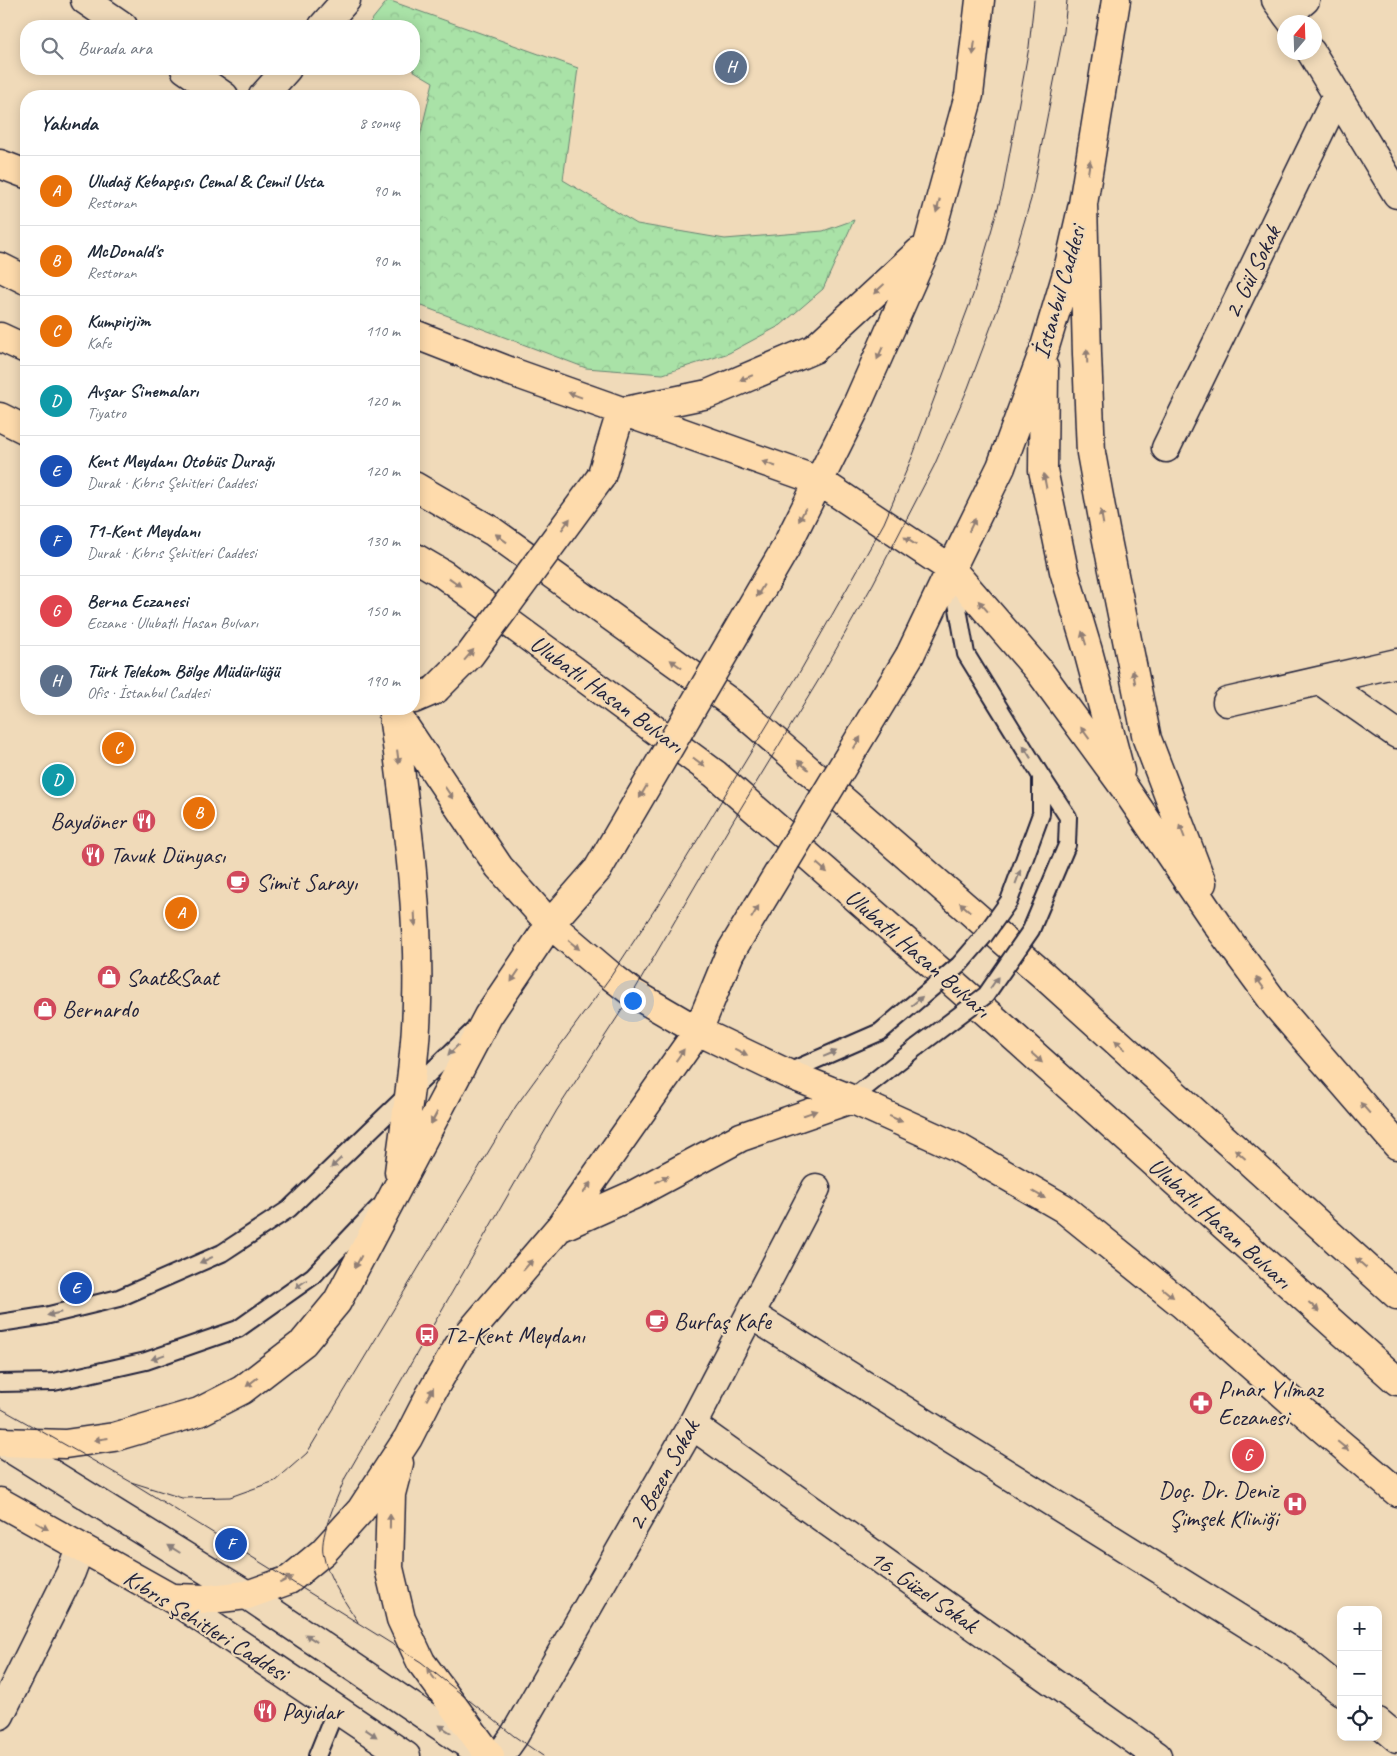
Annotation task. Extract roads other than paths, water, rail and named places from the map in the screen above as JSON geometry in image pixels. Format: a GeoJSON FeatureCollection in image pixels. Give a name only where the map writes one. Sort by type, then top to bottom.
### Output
{"type":"FeatureCollection","features":[{"type":"Feature","properties":{"kind":"main road"},"geometry":{"type":"LineString","coordinates":[[0,1442],[65,1444],[114,1437],[199,1412],[242,1390],[302,1343],[337,1302],[488,1016],[550,924],[598,869],[784,549],[855,409],[928,244],[969,95],[980,0]]}},
{"type":"Feature","properties":{"kind":"main road","name":"İstanbul Caddesi"},"geometry":{"type":"LineString","coordinates":[[408,1438],[459,1345],[559,1228],[698,1031],[730,953],[910,655],[1001,467],[1044,350],[1068,270],[1083,204],[1116,0]]}},
{"type":"Feature","properties":{"kind":"main road"},"geometry":{"type":"LineString","coordinates":[[0,164],[20,172]]}},
{"type":"Feature","properties":{"kind":"main road"},"geometry":{"type":"LineString","coordinates":[[1083,204],[1086,354],[1091,453],[1105,530],[1147,739],[1218,926]]}},
{"type":"Feature","properties":{"kind":"main road"},"geometry":{"type":"LineString","coordinates":[[621,412],[708,394],[814,349],[928,244]]}},
{"type":"Feature","properties":{"kind":"main road"},"geometry":{"type":"LineString","coordinates":[[0,267],[20,277]]}},
{"type":"Feature","properties":{"kind":"main road"},"geometry":{"type":"LineString","coordinates":[[420,336],[509,372],[819,481],[950,569],[1040,672],[1124,787],[1218,926],[1276,1005],[1397,1144]]}},
{"type":"Feature","properties":{"kind":"main road"},"geometry":{"type":"LineString","coordinates":[[0,337],[20,346]]}},
{"type":"Feature","properties":{"kind":"main road"},"geometry":{"type":"LineString","coordinates":[[1044,350],[1043,470],[1064,571],[1088,651],[1124,787]]}},
{"type":"Feature","properties":{"kind":"main road"},"geometry":{"type":"LineString","coordinates":[[424,694],[470,655],[601,477],[621,412]]}},
{"type":"Feature","properties":{"kind":"main road"},"geometry":{"type":"LineString","coordinates":[[0,417],[20,427]]}},
{"type":"Feature","properties":{"kind":"main road"},"geometry":{"type":"LineString","coordinates":[[420,489],[492,531],[734,704],[1041,973],[1397,1295]]}},
{"type":"Feature","properties":{"kind":"main road","name":"Ulubatlı Hasan Bulvarı"},"geometry":{"type":"LineString","coordinates":[[420,561],[443,574],[715,774],[1001,1025],[1397,1381]]}},
{"type":"Feature","properties":{"kind":"main road"},"geometry":{"type":"LineString","coordinates":[[394,715],[413,878],[417,959],[417,1003],[397,1188]]}},
{"type":"Feature","properties":{"kind":"main road"},"geometry":{"type":"LineString","coordinates":[[397,715],[499,867],[550,924],[633,993],[698,1031],[786,1073],[851,1099],[957,1146],[1063,1208],[1182,1304],[1397,1492]]}},
{"type":"Feature","properties":{"kind":"main road"},"geometry":{"type":"LineString","coordinates":[[559,1228],[633,1195],[741,1137],[851,1099]]}},
{"type":"Feature","properties":{"kind":"main road"},"geometry":{"type":"LineString","coordinates":[[171,1598],[210,1599],[247,1595],[289,1580],[323,1552],[361,1510],[408,1438]]}},
{"type":"Feature","properties":{"kind":"main road"},"geometry":{"type":"LineString","coordinates":[[408,1438],[398,1465],[391,1494],[389,1568],[401,1619],[422,1662],[490,1756]]}},
{"type":"Feature","properties":{"kind":"main road","name":"Kıbrıs Şehitleri Caddesi"},"geometry":{"type":"LineString","coordinates":[[0,1502],[171,1598]]}},
{"type":"Feature","properties":{"kind":"street"},"geometry":{"type":"LineString","coordinates":[[85,0],[114,20]]}},
{"type":"Feature","properties":{"kind":"street"},"geometry":{"type":"LineString","coordinates":[[328,20],[346,0]]}},
{"type":"Feature","properties":{"kind":"street"},"geometry":{"type":"LineString","coordinates":[[1315,60],[1397,194]]}},
{"type":"Feature","properties":{"kind":"street"},"geometry":{"type":"LineString","coordinates":[[193,75],[215,90]]}},
{"type":"Feature","properties":{"kind":"street"},"geometry":{"type":"LineString","coordinates":[[269,90],[282,75]]}},
{"type":"Feature","properties":{"kind":"street","name":"2. Gül Sokak"},"geometry":{"type":"LineString","coordinates":[[1166,448],[1337,96]]}},
{"type":"Feature","properties":{"kind":"street"},"geometry":{"type":"LineString","coordinates":[[1227,702],[1397,663]]}},
{"type":"Feature","properties":{"kind":"street"},"geometry":{"type":"LineString","coordinates":[[1321,681],[1397,734]]}},
{"type":"Feature","properties":{"kind":"street","name":"2. Bezen Sokak"},"geometry":{"type":"LineString","coordinates":[[500,1756],[514,1736],[692,1425],[816,1188]]}},
{"type":"Feature","properties":{"kind":"street"},"geometry":{"type":"LineString","coordinates":[[750,1314],[1294,1653],[1337,1689]]}},
{"type":"Feature","properties":{"kind":"street","name":"16. Güzel Sokak"},"geometry":{"type":"LineString","coordinates":[[692,1425],[1157,1756]]}},
{"type":"Feature","properties":{"kind":"street"},"geometry":{"type":"LineString","coordinates":[[0,1442],[247,1595],[485,1756]]}},
{"type":"Feature","properties":{"kind":"street"},"geometry":{"type":"LineString","coordinates":[[0,1715],[71,1572],[80,1548]]}},
{"type":"Feature","properties":{"kind":"street","name":"Kıbrıs Şehitleri Caddesi"},"geometry":{"type":"LineString","coordinates":[[171,1598],[406,1756]]}},
{"type":"Feature","properties":{"kind":"street"},"geometry":{"type":"LineString","coordinates":[[1382,1725],[1397,1738]]}},
{"type":"Feature","properties":{"kind":"lane"},"geometry":{"type":"LineString","coordinates":[[851,1099],[986,995],[1031,930],[1067,845],[1068,817],[966,654],[950,569]]}},
{"type":"Feature","properties":{"kind":"lane"},"geometry":{"type":"LineString","coordinates":[[786,1073],[880,1032],[959,965],[984,936],[1009,901],[1041,814],[1042,776]]}},
{"type":"Feature","properties":{"kind":"lane"},"geometry":{"type":"LineString","coordinates":[[0,1323],[46,1316],[119,1298],[222,1252],[289,1209],[488,1016]]}},
{"type":"Feature","properties":{"kind":"lane"},"geometry":{"type":"LineString","coordinates":[[0,1383],[54,1382],[146,1361],[238,1328],[313,1276],[397,1188]]}},
{"type":"Feature","properties":{"kind":"lane"},"geometry":{"type":"LineString","coordinates":[[317,1756],[336,1709]]}},
{"type":"Feature","properties":{"kind":"tram line"},"geometry":{"type":"LineString","coordinates":[[131,1482],[182,1498],[230,1497],[275,1481],[307,1453],[516,1106],[611,976],[661,900],[802,668],[884,523],[913,455],[973,295],[1003,190],[1029,47],[1034,0]]}},
{"type":"Feature","properties":{"kind":"tram line"},"geometry":{"type":"LineString","coordinates":[[358,1622],[332,1580],[323,1553],[327,1525],[345,1478],[557,1110],[633,993],[733,821],[821,676],[873,584],[934,466],[968,388],[1001,300],[1031,199],[1064,31],[1067,0]]}},
{"type":"Feature","properties":{"kind":"tram line"},"geometry":{"type":"LineString","coordinates":[[0,1408],[131,1482],[421,1662],[514,1736],[543,1756]]}},
{"type":"Feature","properties":{"kind":"place","name":"Türk Telekom Bölge Müdürlüğü"},"geometry":{"type":"Point","coordinates":[731,67]}},
{"type":"Feature","properties":{"kind":"place","name":"Kumpirjim"},"geometry":{"type":"Point","coordinates":[118,748]}},
{"type":"Feature","properties":{"kind":"place","name":"Avşar Sinemaları"},"geometry":{"type":"Point","coordinates":[58,780]}},
{"type":"Feature","properties":{"kind":"place","name":"McDonald's"},"geometry":{"type":"Point","coordinates":[199,813]}},
{"type":"Feature","properties":{"kind":"place","name":"Baydöner"},"geometry":{"type":"Point","coordinates":[144,821]}},
{"type":"Feature","properties":{"kind":"place","name":"Tavuk Dünyası"},"geometry":{"type":"Point","coordinates":[93,855]}},
{"type":"Feature","properties":{"kind":"place","name":"Simit Sarayı"},"geometry":{"type":"Point","coordinates":[238,882]}},
{"type":"Feature","properties":{"kind":"place","name":"Uludağ Kebapçısı Cemal & Cemil Usta"},"geometry":{"type":"Point","coordinates":[181,913]}},
{"type":"Feature","properties":{"kind":"place","name":"Saat&Saat"},"geometry":{"type":"Point","coordinates":[109,977]}},
{"type":"Feature","properties":{"kind":"place","name":"Bernardo"},"geometry":{"type":"Point","coordinates":[45,1009]}},
{"type":"Feature","properties":{"kind":"place","name":"Kent Meydanı Otobüs Durağı"},"geometry":{"type":"Point","coordinates":[76,1288]}},
{"type":"Feature","properties":{"kind":"place","name":"Burfaş Kafe"},"geometry":{"type":"Point","coordinates":[657,1321]}},
{"type":"Feature","properties":{"kind":"place","name":"T2-Kent Meydanı"},"geometry":{"type":"Point","coordinates":[427,1335]}},
{"type":"Feature","properties":{"kind":"place","name":"Pınar Yılmaz Eczanesi"},"geometry":{"type":"Point","coordinates":[1201,1403]}},
{"type":"Feature","properties":{"kind":"place","name":"Berna Eczanesi"},"geometry":{"type":"Point","coordinates":[1248,1455]}},
{"type":"Feature","properties":{"kind":"place","name":"Doç. Dr. Deniz Şimşek Kliniği"},"geometry":{"type":"Point","coordinates":[1295,1504]}},
{"type":"Feature","properties":{"kind":"place","name":"T1-Kent Meydanı"},"geometry":{"type":"Point","coordinates":[231,1544]}},
{"type":"Feature","properties":{"kind":"place","name":"Payidar"},"geometry":{"type":"Point","coordinates":[265,1711]}}]}
